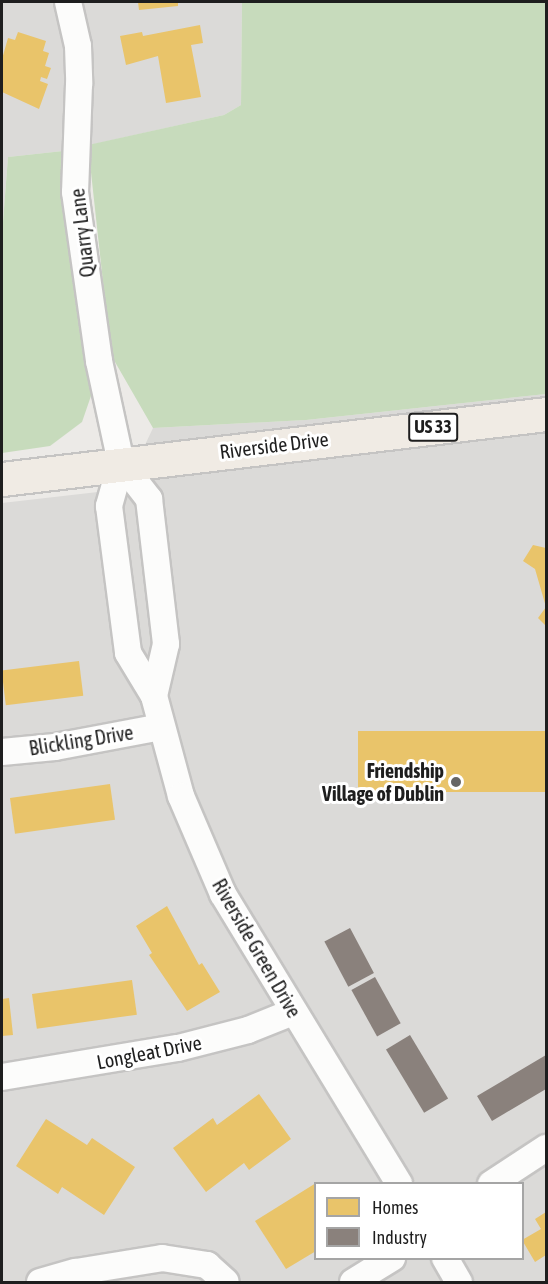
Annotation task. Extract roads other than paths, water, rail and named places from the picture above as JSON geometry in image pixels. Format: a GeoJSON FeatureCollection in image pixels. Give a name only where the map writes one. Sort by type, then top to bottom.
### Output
{"type":"FeatureCollection","features":[{"type":"Feature","properties":{"kind":"main road","name":"Riverside Drive"},"geometry":{"type":"LineString","coordinates":[[2,479],[546,414]]}},
{"type":"Feature","properties":{"kind":"street","name":"Quarry Lane"},"geometry":{"type":"LineString","coordinates":[[68,2],[78,46],[75,192],[99,361],[121,463]]}},
{"type":"Feature","properties":{"kind":"street","name":"Riverside Green Drive"},"geometry":{"type":"LineString","coordinates":[[121,463],[109,506],[128,653],[154,696],[181,796],[223,894],[398,1182]]}},
{"type":"Feature","properties":{"kind":"street","name":"Riverside Green Drive"},"geometry":{"type":"LineString","coordinates":[[121,463],[149,499],[166,644],[154,696]]}},
{"type":"Feature","properties":{"kind":"street","name":"Blickling Drive"},"geometry":{"type":"LineString","coordinates":[[2,752],[55,747],[161,727]]}},
{"type":"Feature","properties":{"kind":"street","name":"Longleat Drive"},"geometry":{"type":"LineString","coordinates":[[2,1077],[178,1048],[248,1030],[293,1012]]}},
{"type":"Feature","properties":{"kind":"street"},"geometry":{"type":"LineString","coordinates":[[494,1182],[546,1148]]}},
{"type":"Feature","properties":{"kind":"street"},"geometry":{"type":"LineString","coordinates":[[40,1282],[76,1272],[162,1258],[207,1265],[226,1282]]}},
{"type":"Feature","properties":{"kind":"street"},"geometry":{"type":"LineString","coordinates":[[353,1282],[389,1260]]}},
{"type":"Feature","properties":{"kind":"street"},"geometry":{"type":"LineString","coordinates":[[446,1260],[459,1282]]}},
{"type":"Feature","properties":{"kind":"place","name":"Friendship Village of Dublin"},"geometry":{"type":"Point","coordinates":[456,782]}}]}
